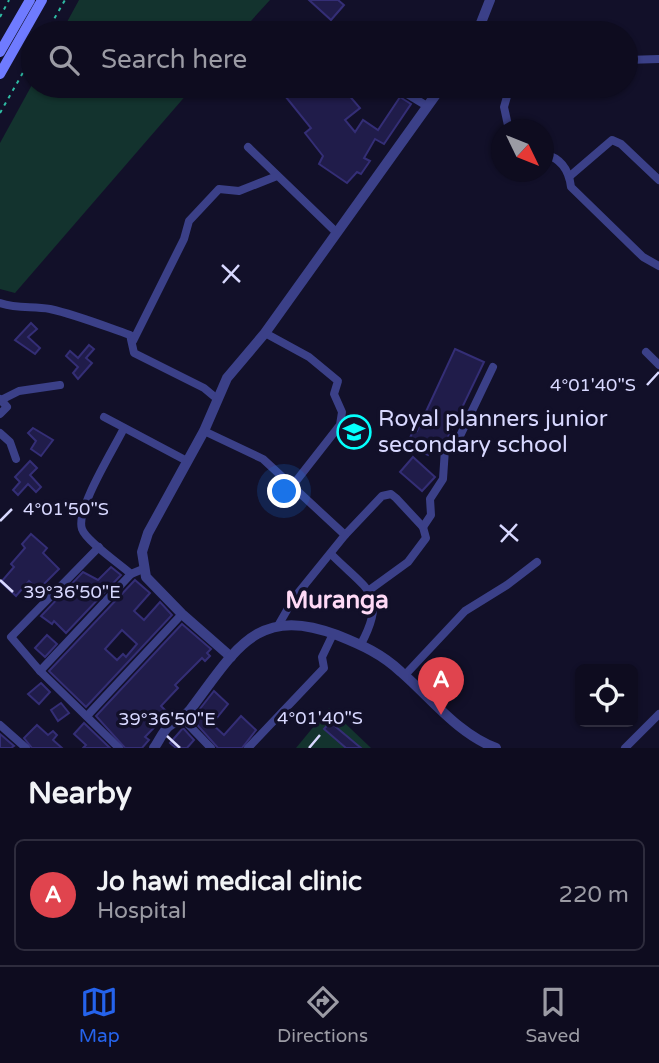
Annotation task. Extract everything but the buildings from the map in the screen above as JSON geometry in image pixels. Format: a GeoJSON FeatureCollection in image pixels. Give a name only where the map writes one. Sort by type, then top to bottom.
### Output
{"type":"FeatureCollection","features":[{"type":"Feature","properties":{"kind":"main road"},"geometry":{"type":"LineString","coordinates":[[0,52],[30,0]]}},
{"type":"Feature","properties":{"kind":"main road"},"geometry":{"type":"LineString","coordinates":[[30,21],[42,0]]}},
{"type":"Feature","properties":{"kind":"main road"},"geometry":{"type":"LineString","coordinates":[[0,74],[21,37]]}},
{"type":"Feature","properties":{"kind":"street"},"geometry":{"type":"LineString","coordinates":[[482,21],[490,0]]}},
{"type":"Feature","properties":{"kind":"street"},"geometry":{"type":"LineString","coordinates":[[638,60],[659,59]]}},
{"type":"Feature","properties":{"kind":"street"},"geometry":{"type":"LineString","coordinates":[[414,98],[427,106]]}},
{"type":"Feature","properties":{"kind":"street"},"geometry":{"type":"LineString","coordinates":[[232,657],[152,584],[144,569],[142,552],[148,533],[204,431],[216,398],[233,369],[265,332],[433,98]]}},
{"type":"Feature","properties":{"kind":"street"},"geometry":{"type":"LineString","coordinates":[[507,98],[504,107],[507,119]]}},
{"type":"Feature","properties":{"kind":"street"},"geometry":{"type":"LineString","coordinates":[[570,176],[612,140],[621,144],[659,180]]}},
{"type":"Feature","properties":{"kind":"street"},"geometry":{"type":"LineString","coordinates":[[248,147],[336,232]]}},
{"type":"Feature","properties":{"kind":"street"},"geometry":{"type":"LineString","coordinates":[[554,158],[570,176],[571,187],[643,257],[658,264]]}},
{"type":"Feature","properties":{"kind":"street"},"geometry":{"type":"LineString","coordinates":[[133,341],[194,214],[219,189],[239,191],[277,176]]}},
{"type":"Feature","properties":{"kind":"street"},"geometry":{"type":"LineString","coordinates":[[0,303],[71,314],[130,335],[134,352],[204,388],[216,398]]}},
{"type":"Feature","properties":{"kind":"street"},"geometry":{"type":"LineString","coordinates":[[265,332],[309,357],[338,381],[334,394],[342,412],[340,425],[293,485]]}},
{"type":"Feature","properties":{"kind":"street"},"geometry":{"type":"LineString","coordinates":[[646,352],[659,365]]}},
{"type":"Feature","properties":{"kind":"street"},"geometry":{"type":"LineString","coordinates":[[423,527],[431,515],[430,499],[443,479],[445,449],[459,438],[493,367]]}},
{"type":"Feature","properties":{"kind":"street"},"geometry":{"type":"LineString","coordinates":[[0,414],[7,407],[2,399],[19,391],[60,386]]}},
{"type":"Feature","properties":{"kind":"street"},"geometry":{"type":"LineString","coordinates":[[104,417],[187,461]]}},
{"type":"Feature","properties":{"kind":"street"},"geometry":{"type":"LineString","coordinates":[[124,428],[81,519],[82,530],[131,574]]}},
{"type":"Feature","properties":{"kind":"street"},"geometry":{"type":"LineString","coordinates":[[204,431],[263,459],[345,535]]}},
{"type":"Feature","properties":{"kind":"street"},"geometry":{"type":"LineString","coordinates":[[0,433],[10,442],[16,459]]}},
{"type":"Feature","properties":{"kind":"street"},"geometry":{"type":"LineString","coordinates":[[279,624],[301,589],[332,555],[345,535],[373,502],[386,494],[396,498],[423,527],[426,538],[408,562],[368,592]]}},
{"type":"Feature","properties":{"kind":"street"},"geometry":{"type":"LineString","coordinates":[[99,547],[12,638],[40,671],[119,748]]}},
{"type":"Feature","properties":{"kind":"street"},"geometry":{"type":"LineString","coordinates":[[332,555],[368,592],[375,614],[361,644]]}},
{"type":"Feature","properties":{"kind":"street"},"geometry":{"type":"LineString","coordinates":[[405,675],[465,611],[507,585],[537,562]]}},
{"type":"Feature","properties":{"kind":"street"},"geometry":{"type":"LineString","coordinates":[[40,671],[131,574],[144,569]]}},
{"type":"Feature","properties":{"kind":"street"},"geometry":{"type":"LineString","coordinates":[[88,716],[182,614]]}},
{"type":"Feature","properties":{"kind":"street"},"geometry":{"type":"LineString","coordinates":[[155,748],[168,727],[183,719],[232,657],[254,636],[279,624],[305,624],[361,644],[379,654],[469,734],[496,748]]}},
{"type":"Feature","properties":{"kind":"street"},"geometry":{"type":"LineString","coordinates":[[248,748],[324,668],[322,657],[333,634]]}},
{"type":"Feature","properties":{"kind":"street"},"geometry":{"type":"LineString","coordinates":[[625,748],[659,713]]}},
{"type":"Feature","properties":{"kind":"street"},"geometry":{"type":"LineString","coordinates":[[183,719],[211,748]]}},
{"type":"Feature","properties":{"kind":"street"},"geometry":{"type":"LineString","coordinates":[[0,724],[26,748]]}},
{"type":"Feature","properties":{"kind":"path"},"geometry":{"type":"LineString","coordinates":[[0,17],[9,0]]}},
{"type":"Feature","properties":{"kind":"path"},"geometry":{"type":"LineString","coordinates":[[53,21],[65,0]]}},
{"type":"Feature","properties":{"kind":"path"},"geometry":{"type":"LineString","coordinates":[[0,113],[21,76]]}},
{"type":"Feature","properties":{"kind":"green space"},"geometry":{"type":"Polygon","coordinates":[[[79,0],[270,0],[251,21],[68,21],[79,0]]]}},
{"type":"Feature","properties":{"kind":"green space"},"geometry":{"type":"Polygon","coordinates":[[[25,98],[184,98],[15,293],[0,289],[0,143],[25,98]]]}},
{"type":"Feature","properties":{"kind":"green space"},"geometry":{"type":"Polygon","coordinates":[[[329,708],[371,748],[296,748],[329,708]]]}},
{"type":"Feature","properties":{"kind":"place","name":"Royal planners junior secondary school"},"geometry":{"type":"Point","coordinates":[354,432]}},
{"type":"Feature","properties":{"kind":"place","name":"Jo hawi medical clinic"},"geometry":{"type":"Point","coordinates":[441,715]}},
{"type":"Feature","properties":{"kind":"district","name":"Muranga"},"geometry":{"type":"Point","coordinates":[337,600]}}]}
